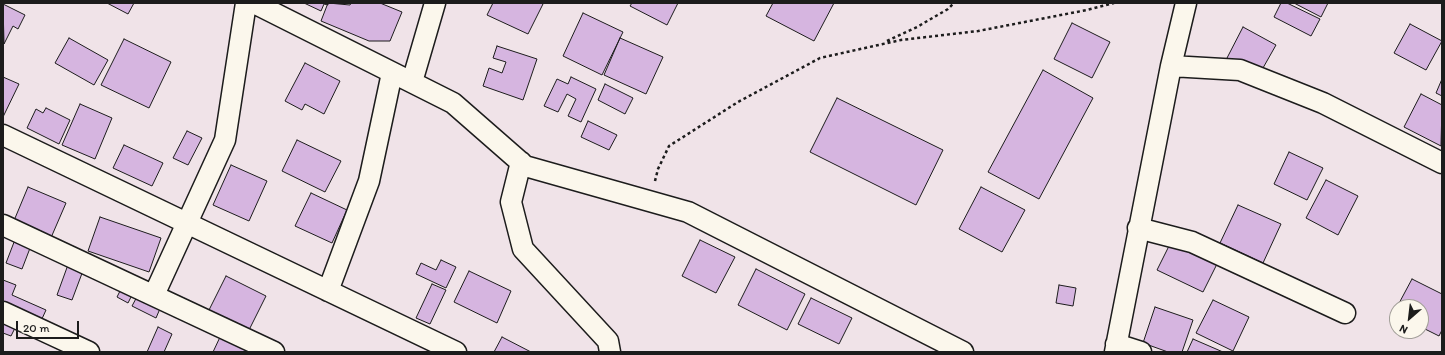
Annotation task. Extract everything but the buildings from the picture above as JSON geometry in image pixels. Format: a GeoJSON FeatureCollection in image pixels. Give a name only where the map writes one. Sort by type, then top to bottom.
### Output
{"type":"FeatureCollection","features":[{"type":"Feature","properties":{"kind":"street"},"geometry":{"type":"LineString","coordinates":[[154,296],[225,140],[246,3]]}},
{"type":"Feature","properties":{"kind":"street"},"geometry":{"type":"LineString","coordinates":[[254,3],[453,103],[525,166],[688,212],[963,352]]}},
{"type":"Feature","properties":{"kind":"street"},"geometry":{"type":"LineString","coordinates":[[412,82],[435,3]]}},
{"type":"Feature","properties":{"kind":"street"},"geometry":{"type":"LineString","coordinates":[[1141,352],[1115,348],[1171,66],[1186,3]]}},
{"type":"Feature","properties":{"kind":"street"},"geometry":{"type":"LineString","coordinates":[[1171,66],[1240,70],[1323,102],[1442,163]]}},
{"type":"Feature","properties":{"kind":"street"},"geometry":{"type":"LineString","coordinates":[[328,291],[369,181],[392,73]]}},
{"type":"Feature","properties":{"kind":"street"},"geometry":{"type":"LineString","coordinates":[[3,135],[456,352]]}},
{"type":"Feature","properties":{"kind":"street"},"geometry":{"type":"LineString","coordinates":[[521,162],[511,202],[522,249],[608,342],[610,352]]}},
{"type":"Feature","properties":{"kind":"street"},"geometry":{"type":"LineString","coordinates":[[3,224],[274,352]]}},
{"type":"Feature","properties":{"kind":"street"},"geometry":{"type":"LineString","coordinates":[[1138,228],[1192,242],[1345,313]]}},
{"type":"Feature","properties":{"kind":"street"},"geometry":{"type":"LineString","coordinates":[[3,312],[89,352]]}},
{"type":"Feature","properties":{"kind":"path"},"geometry":{"type":"LineString","coordinates":[[882,44],[917,27],[948,9],[954,3]]}},
{"type":"Feature","properties":{"kind":"path"},"geometry":{"type":"LineString","coordinates":[[652,202],[658,169],[669,146],[738,102],[820,58],[901,40],[978,31],[1087,10],[1114,3]]}}]}
